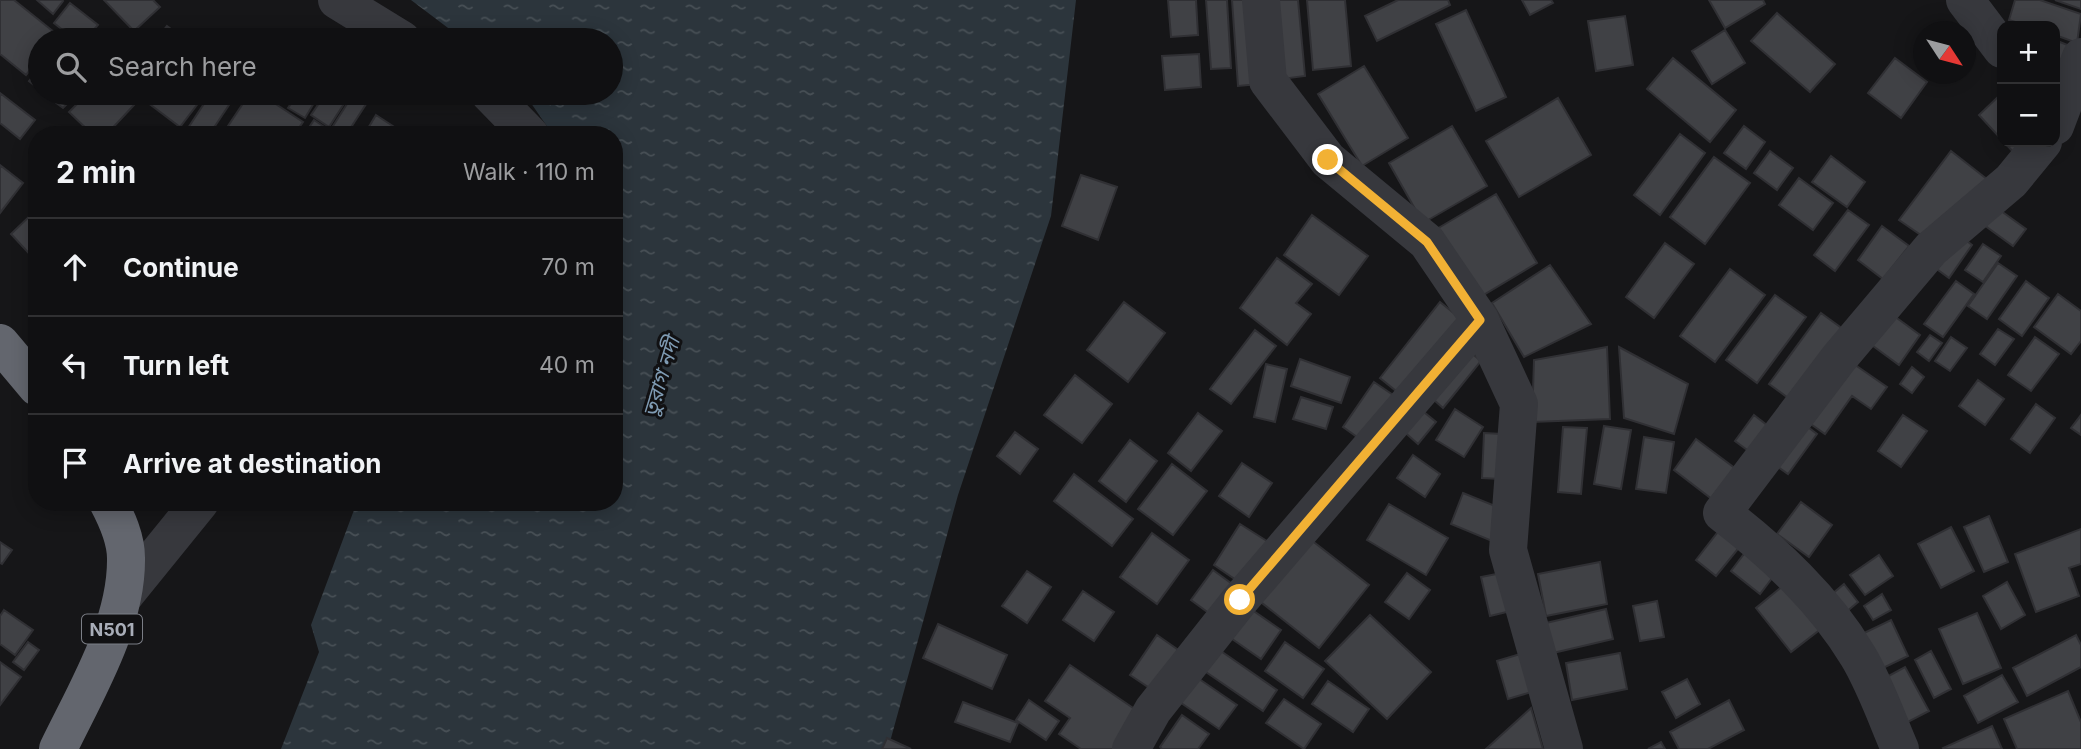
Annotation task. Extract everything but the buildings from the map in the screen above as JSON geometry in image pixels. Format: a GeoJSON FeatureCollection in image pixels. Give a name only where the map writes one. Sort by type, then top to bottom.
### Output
{"type":"FeatureCollection","features":[{"type":"Feature","properties":{"kind":"highway"},"geometry":{"type":"LineString","coordinates":[[0,343],[28,376]]}},
{"type":"Feature","properties":{"kind":"highway","name":"N501"},"geometry":{"type":"LineString","coordinates":[[58,749],[104,650],[123,597],[127,556],[113,511]]}},
{"type":"Feature","properties":{"kind":"street"},"geometry":{"type":"LineString","coordinates":[[337,0],[382,28]]}},
{"type":"Feature","properties":{"kind":"street"},"geometry":{"type":"LineString","coordinates":[[1261,0],[1268,81],[1328,160],[1427,242],[1480,320],[1519,404],[1508,550],[1563,749]]}},
{"type":"Feature","properties":{"kind":"street"},"geometry":{"type":"LineString","coordinates":[[1965,0],[1997,42]]}},
{"type":"Feature","properties":{"kind":"street"},"geometry":{"type":"LineString","coordinates":[[2060,109],[2081,57]]}},
{"type":"Feature","properties":{"kind":"street"},"geometry":{"type":"LineString","coordinates":[[501,105],[521,126]]}},
{"type":"Feature","properties":{"kind":"street"},"geometry":{"type":"LineString","coordinates":[[1900,749],[1859,656],[1827,612],[1774,554],[1722,513],[1839,358],[1931,249],[2011,181],[2037,147]]}},
{"type":"Feature","properties":{"kind":"street"},"geometry":{"type":"LineString","coordinates":[[1131,749],[1153,710],[1240,600],[1480,320]]}},
{"type":"Feature","properties":{"kind":"street"},"geometry":{"type":"LineString","coordinates":[[123,597],[193,511]]}},
{"type":"Feature","properties":{"kind":"water","name":"তুরাগ নদী"},"geometry":{"type":"Polygon","coordinates":[[[411,0],[1076,0],[1051,216],[958,495],[888,749],[281,749],[319,652],[311,625],[354,511],[623,511],[623,126],[547,126],[532,105],[623,105],[623,28],[448,28],[411,0]]]}},
{"type":"Feature","properties":{"kind":"route"},"geometry":{"type":"LineString","coordinates":[[1240,600],[1480,320],[1427,242],[1328,160]]}}]}
